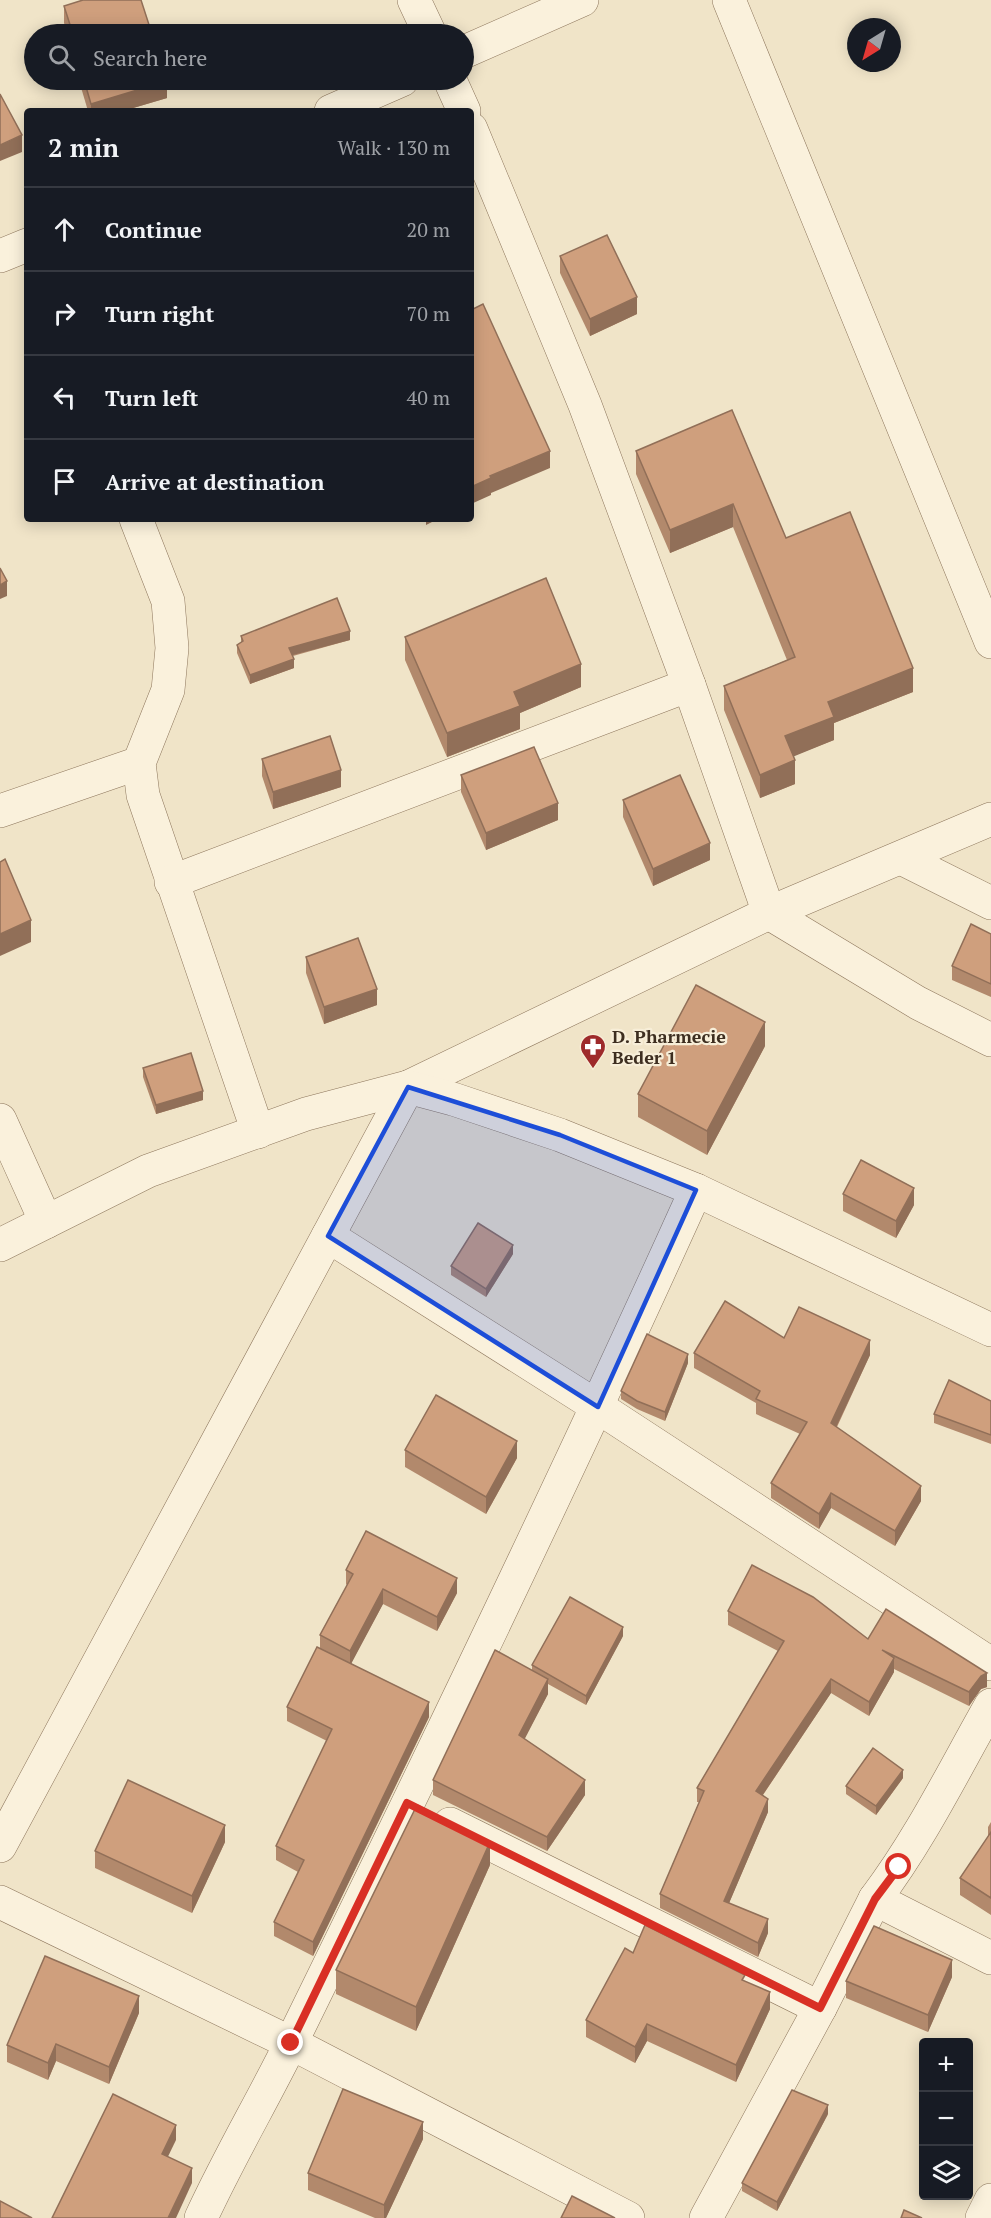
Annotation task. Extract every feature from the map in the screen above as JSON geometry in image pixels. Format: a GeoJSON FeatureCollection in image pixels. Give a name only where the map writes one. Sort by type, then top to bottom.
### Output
{"type":"FeatureCollection","features":[{"type":"Feature","properties":{"kind":"street"},"geometry":{"type":"LineString","coordinates":[[414,0],[425,24]]}},
{"type":"Feature","properties":{"kind":"street"},"geometry":{"type":"LineString","coordinates":[[474,48],[582,0]]}},
{"type":"Feature","properties":{"kind":"street"},"geometry":{"type":"LineString","coordinates":[[729,0],[991,642]]}},
{"type":"Feature","properties":{"kind":"street"},"geometry":{"type":"LineString","coordinates":[[337,108],[379,90]]}},
{"type":"Feature","properties":{"kind":"street"},"geometry":{"type":"LineString","coordinates":[[455,90],[463,108]]}},
{"type":"Feature","properties":{"kind":"street"},"geometry":{"type":"LineString","coordinates":[[474,136],[585,405],[689,685],[769,913],[918,1003],[991,1040]]}},
{"type":"Feature","properties":{"kind":"street"},"geometry":{"type":"LineString","coordinates":[[0,256],[24,246]]}},
{"type":"Feature","properties":{"kind":"street"},"geometry":{"type":"LineString","coordinates":[[137,522],[168,602],[172,648],[168,690],[139,763],[143,795],[258,1132]]}},
{"type":"Feature","properties":{"kind":"street"},"geometry":{"type":"LineString","coordinates":[[171,882],[689,685]]}},
{"type":"Feature","properties":{"kind":"street"},"geometry":{"type":"LineString","coordinates":[[0,811],[139,763]]}},
{"type":"Feature","properties":{"kind":"street"},"geometry":{"type":"LineString","coordinates":[[0,1245],[148,1172],[306,1114],[408,1087],[769,913],[991,819]]}},
{"type":"Feature","properties":{"kind":"street"},"geometry":{"type":"LineString","coordinates":[[902,858],[991,903]]}},
{"type":"Feature","properties":{"kind":"street"},"geometry":{"type":"LineString","coordinates":[[408,1087],[453,1099],[550,1132],[696,1190],[991,1329]]}},
{"type":"Feature","properties":{"kind":"street"},"geometry":{"type":"LineString","coordinates":[[0,1846],[408,1087]]}},
{"type":"Feature","properties":{"kind":"street"},"geometry":{"type":"LineString","coordinates":[[0,1120],[46,1222]]}},
{"type":"Feature","properties":{"kind":"street"},"geometry":{"type":"LineString","coordinates":[[201,2218],[291,2043],[598,1407],[696,1190]]}},
{"type":"Feature","properties":{"kind":"street"},"geometry":{"type":"LineString","coordinates":[[328,1236],[598,1407],[991,1664]]}},
{"type":"Feature","properties":{"kind":"street"},"geometry":{"type":"LineString","coordinates":[[706,2218],[820,2008],[875,1899],[915,1841],[991,1705]]}},
{"type":"Feature","properties":{"kind":"street"},"geometry":{"type":"LineString","coordinates":[[407,1803],[820,2008]]}},
{"type":"Feature","properties":{"kind":"street"},"geometry":{"type":"LineString","coordinates":[[875,1899],[991,1958]]}},
{"type":"Feature","properties":{"kind":"street"},"geometry":{"type":"LineString","coordinates":[[0,1902],[291,2043],[628,2218]]}},
{"type":"Feature","properties":{"kind":"street"},"geometry":{"type":"LineString","coordinates":[[981,2218],[991,2200]]}},
{"type":"Feature","properties":{"kind":"highlighted area"},"geometry":{"type":"Polygon","coordinates":[[[408,1087],[560,1135],[696,1190],[598,1407],[328,1236],[408,1087]]]}},
{"type":"Feature","properties":{"kind":"building"},"geometry":{"type":"Polygon","coordinates":[[[83,0],[141,0],[149,24],[70,24],[64,6],[83,0]]]}},
{"type":"Feature","properties":{"kind":"building"},"geometry":{"type":"Polygon","coordinates":[[[87,90],[137,90],[91,104],[87,90]]]}},
{"type":"Feature","properties":{"kind":"building"},"geometry":{"type":"Polygon","coordinates":[[[0,94],[22,135],[0,145],[0,94]]]}},
{"type":"Feature","properties":{"kind":"building"},"geometry":{"type":"Polygon","coordinates":[[[607,235],[637,297],[590,319],[560,256],[607,235]]]}},
{"type":"Feature","properties":{"kind":"building"},"geometry":{"type":"Polygon","coordinates":[[[483,304],[550,451],[490,476],[491,478],[474,486],[474,308],[483,304]]]}},
{"type":"Feature","properties":{"kind":"building"},"geometry":{"type":"Polygon","coordinates":[[[732,410],[786,538],[850,512],[913,668],[828,702],[834,717],[785,736],[795,760],[760,775],[724,686],[795,657],[733,504],[670,530],[636,451],[732,410]]]}},
{"type":"Feature","properties":{"kind":"building"},"geometry":{"type":"Polygon","coordinates":[[[0,568],[7,581],[0,585],[0,568]]]}},
{"type":"Feature","properties":{"kind":"building"},"geometry":{"type":"Polygon","coordinates":[[[546,578],[581,664],[514,692],[520,706],[447,733],[405,637],[546,578]]]}},
{"type":"Feature","properties":{"kind":"building"},"geometry":{"type":"Polygon","coordinates":[[[337,598],[350,631],[289,648],[294,659],[250,675],[237,645],[243,641],[241,636],[337,598]]]}},
{"type":"Feature","properties":{"kind":"building"},"geometry":{"type":"Polygon","coordinates":[[[330,736],[341,770],[273,792],[262,759],[330,736]]]}},
{"type":"Feature","properties":{"kind":"building"},"geometry":{"type":"Polygon","coordinates":[[[534,747],[558,803],[486,833],[461,775],[534,747]]]}},
{"type":"Feature","properties":{"kind":"building"},"geometry":{"type":"Polygon","coordinates":[[[680,775],[710,843],[653,869],[623,800],[680,775]]]}},
{"type":"Feature","properties":{"kind":"building"},"geometry":{"type":"Polygon","coordinates":[[[5,859],[31,920],[0,934],[0,862],[5,859]]]}},
{"type":"Feature","properties":{"kind":"building"},"geometry":{"type":"Polygon","coordinates":[[[971,924],[991,934],[991,984],[952,966],[971,924]]]}},
{"type":"Feature","properties":{"kind":"building"},"geometry":{"type":"Polygon","coordinates":[[[358,938],[377,989],[324,1007],[306,957],[358,938]]]}},
{"type":"Feature","properties":{"kind":"building"},"geometry":{"type":"Polygon","coordinates":[[[696,985],[765,1022],[707,1131],[638,1094],[696,985]]]}},
{"type":"Feature","properties":{"kind":"building"},"geometry":{"type":"Polygon","coordinates":[[[191,1053],[203,1091],[156,1105],[143,1068],[191,1053]]]}},
{"type":"Feature","properties":{"kind":"building"},"geometry":{"type":"Polygon","coordinates":[[[861,1160],[914,1188],[896,1221],[843,1194],[861,1160]]]}},
{"type":"Feature","properties":{"kind":"building"},"geometry":{"type":"Polygon","coordinates":[[[478,1223],[513,1245],[486,1289],[451,1266],[478,1223]]]}},
{"type":"Feature","properties":{"kind":"building"},"geometry":{"type":"Polygon","coordinates":[[[725,1301],[784,1338],[799,1307],[870,1340],[831,1423],[921,1486],[895,1531],[831,1493],[819,1514],[771,1483],[807,1422],[756,1399],[760,1391],[694,1353],[725,1301]]]}},
{"type":"Feature","properties":{"kind":"building"},"geometry":{"type":"Polygon","coordinates":[[[647,1334],[688,1354],[665,1412],[637,1401],[621,1391],[647,1334]]]}},
{"type":"Feature","properties":{"kind":"building"},"geometry":{"type":"Polygon","coordinates":[[[949,1380],[991,1401],[991,1435],[934,1414],[949,1380]]]}},
{"type":"Feature","properties":{"kind":"building"},"geometry":{"type":"Polygon","coordinates":[[[436,1395],[517,1441],[486,1497],[405,1450],[436,1395]]]}},
{"type":"Feature","properties":{"kind":"building"},"geometry":{"type":"Polygon","coordinates":[[[366,1531],[457,1578],[437,1617],[383,1589],[350,1651],[320,1635],[353,1574],[346,1570],[366,1531]]]}},
{"type":"Feature","properties":{"kind":"building"},"geometry":{"type":"Polygon","coordinates":[[[752,1565],[813,1597],[868,1639],[886,1609],[987,1673],[981,1676],[969,1692],[882,1650],[894,1658],[869,1702],[831,1679],[756,1791],[768,1799],[724,1901],[768,1919],[758,1943],[660,1894],[704,1791],[697,1788],[784,1641],[728,1611],[752,1565]]]}},
{"type":"Feature","properties":{"kind":"building"},"geometry":{"type":"Polygon","coordinates":[[[570,1597],[623,1627],[586,1696],[532,1665],[570,1597]]]}},
{"type":"Feature","properties":{"kind":"building"},"geometry":{"type":"Polygon","coordinates":[[[317,1647],[429,1702],[313,1942],[274,1922],[304,1860],[276,1846],[332,1729],[287,1707],[317,1647]]]}},
{"type":"Feature","properties":{"kind":"building"},"geometry":{"type":"Polygon","coordinates":[[[495,1650],[548,1679],[519,1735],[585,1780],[547,1837],[433,1780],[495,1650]]]}},
{"type":"Feature","properties":{"kind":"building"},"geometry":{"type":"Polygon","coordinates":[[[873,1748],[903,1770],[876,1806],[846,1786],[873,1748]]]}},
{"type":"Feature","properties":{"kind":"building"},"geometry":{"type":"Polygon","coordinates":[[[128,1780],[225,1825],[192,1896],[95,1851],[128,1780]]]}},
{"type":"Feature","properties":{"kind":"building"},"geometry":{"type":"Polygon","coordinates":[[[417,1805],[490,1842],[416,2007],[336,1970],[417,1805]]]}},
{"type":"Feature","properties":{"kind":"building"},"geometry":{"type":"Polygon","coordinates":[[[991,1832],[991,1898],[960,1878],[991,1832]]]}},
{"type":"Feature","properties":{"kind":"building"},"geometry":{"type":"Polygon","coordinates":[[[645,1925],[745,1975],[742,1980],[770,1992],[736,2065],[647,2024],[635,2047],[586,2020],[625,1948],[633,1953],[645,1925]]]}},
{"type":"Feature","properties":{"kind":"building"},"geometry":{"type":"Polygon","coordinates":[[[874,1926],[952,1960],[928,2015],[846,1981],[874,1926]]]}},
{"type":"Feature","properties":{"kind":"building"},"geometry":{"type":"Polygon","coordinates":[[[45,1956],[139,1996],[109,2067],[56,2044],[48,2063],[7,2045],[45,1956]]]}},
{"type":"Feature","properties":{"kind":"building"},"geometry":{"type":"Polygon","coordinates":[[[343,2089],[423,2122],[384,2205],[308,2173],[343,2089]]]}},
{"type":"Feature","properties":{"kind":"building"},"geometry":{"type":"Polygon","coordinates":[[[792,2090],[828,2105],[777,2202],[742,2183],[792,2090]]]}},
{"type":"Feature","properties":{"kind":"building"},"geometry":{"type":"Polygon","coordinates":[[[113,2094],[176,2125],[162,2154],[192,2168],[168,2218],[52,2218],[113,2094]]]}},
{"type":"Feature","properties":{"kind":"building"},"geometry":{"type":"Polygon","coordinates":[[[572,2196],[615,2218],[561,2218],[572,2196]]]}},
{"type":"Feature","properties":{"kind":"building"},"geometry":{"type":"Polygon","coordinates":[[[0,2201],[32,2218],[0,2218],[0,2201]]]}},
{"type":"Feature","properties":{"kind":"building"},"geometry":{"type":"Polygon","coordinates":[[[904,2210],[922,2218],[901,2218],[904,2210]]]}},
{"type":"Feature","properties":{"kind":"place","name":"D. Pharmecie Beder 1"},"geometry":{"type":"Point","coordinates":[593,1070]}},
{"type":"Feature","properties":{"kind":"route"},"geometry":{"type":"LineString","coordinates":[[291,2043],[407,1803],[820,2008],[875,1899],[899,1867]]}}]}
